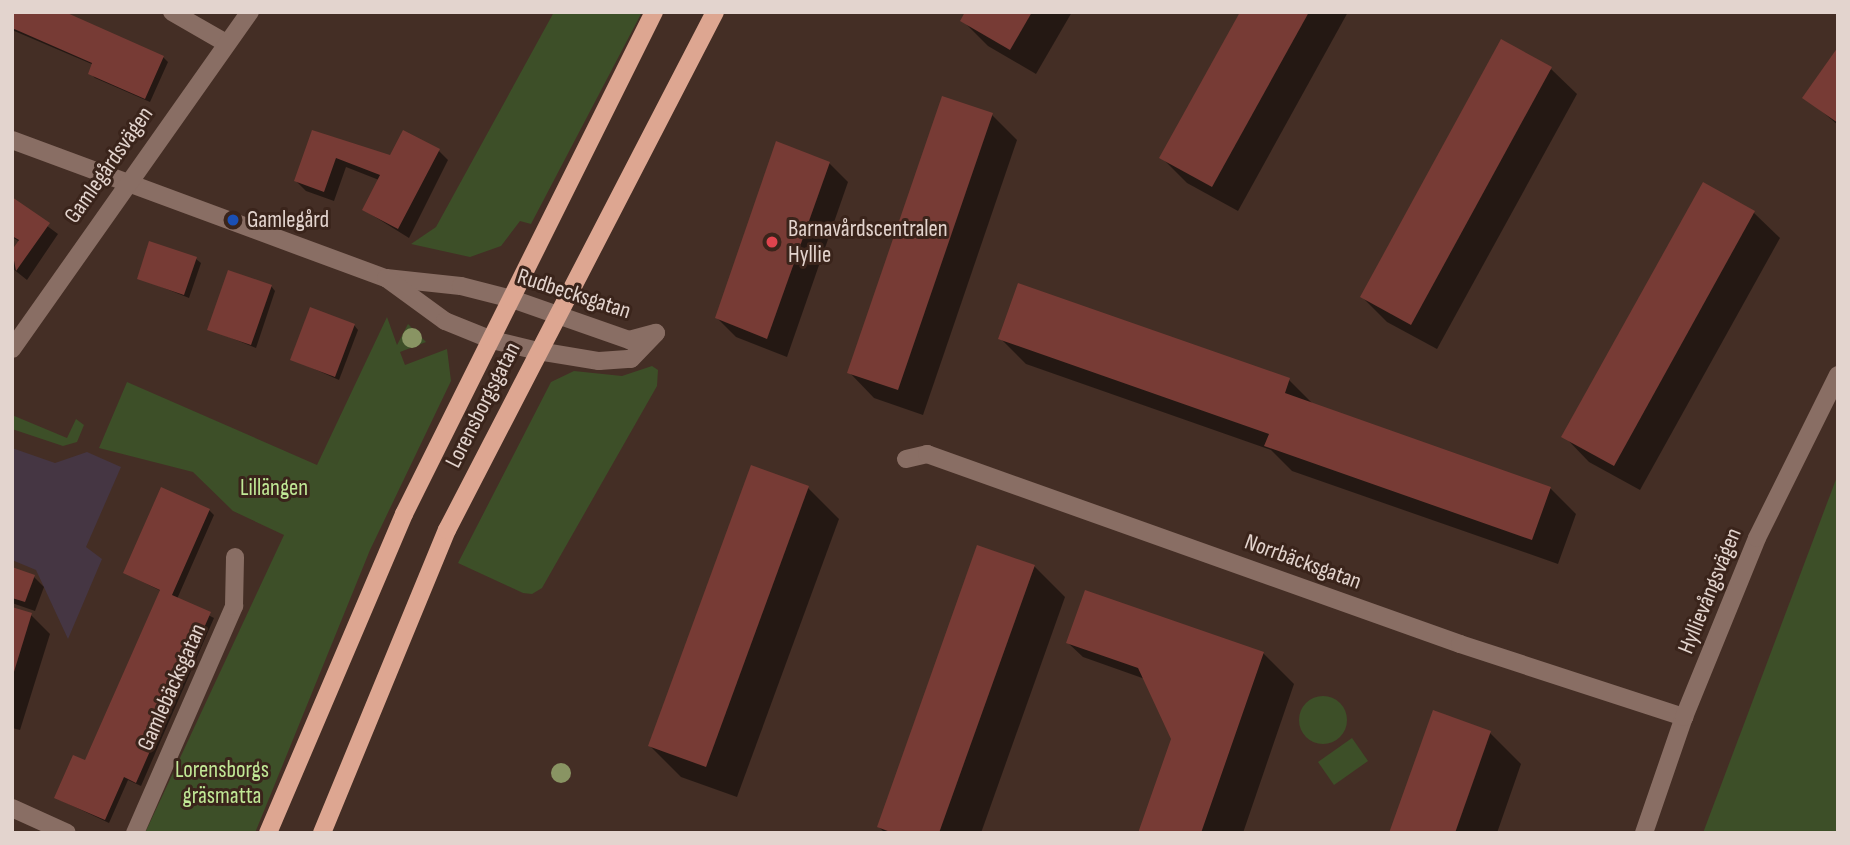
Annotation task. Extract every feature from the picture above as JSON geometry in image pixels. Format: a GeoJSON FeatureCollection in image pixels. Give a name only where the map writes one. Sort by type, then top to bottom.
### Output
{"type":"FeatureCollection","features":[{"type":"Feature","properties":{"kind":"main road","name":"Lorensborgsgatan"},"geometry":{"type":"LineString","coordinates":[[268,833],[404,514],[654,12]]}},
{"type":"Feature","properties":{"kind":"main road","name":"Lorensborgsgatan"},"geometry":{"type":"LineString","coordinates":[[322,833],[447,530],[715,12]]}},
{"type":"Feature","properties":{"kind":"street"},"geometry":{"type":"LineString","coordinates":[[172,12],[226,43]]}},
{"type":"Feature","properties":{"kind":"street","name":"Gamlegårdsvägen"},"geometry":{"type":"LineString","coordinates":[[12,349],[127,181],[250,12]]}},
{"type":"Feature","properties":{"kind":"street","name":"Rudbecksgatan"},"geometry":{"type":"LineString","coordinates":[[12,140],[386,278],[461,286],[512,299],[559,313],[604,335],[629,340],[656,333],[631,359],[599,361],[538,351],[492,340],[445,321],[386,278]]}},
{"type":"Feature","properties":{"kind":"street","name":"Hyllievångsvägen"},"geometry":{"type":"LineString","coordinates":[[1644,833],[1685,716],[1757,538],[1838,374]]}},
{"type":"Feature","properties":{"kind":"street","name":"Norrbäcksgatan"},"geometry":{"type":"LineString","coordinates":[[906,459],[927,454],[1460,644],[1685,716]]}},
{"type":"Feature","properties":{"kind":"street","name":"Gamlebäcksgatan"},"geometry":{"type":"LineString","coordinates":[[135,833],[234,606],[234,557]]}},
{"type":"Feature","properties":{"kind":"street"},"geometry":{"type":"LineString","coordinates":[[12,808],[67,833]]}},
{"type":"Feature","properties":{"kind":"shaded area"},"geometry":{"type":"Polygon","coordinates":[[[12,448],[55,463],[87,452],[121,467],[86,547],[102,559],[68,639],[36,570],[12,560],[12,448]]]}},
{"type":"Feature","properties":{"kind":"green space"},"geometry":{"type":"Polygon","coordinates":[[[554,12],[642,12],[531,224],[520,221],[501,246],[470,257],[411,244],[436,227],[554,12]]]}},
{"type":"Feature","properties":{"kind":"green space","name":"Lorensborgs gräsmatta"},"geometry":{"type":"Polygon","coordinates":[[[387,317],[397,345],[408,324],[426,342],[400,352],[405,365],[447,349],[451,381],[370,550],[255,833],[145,833],[284,535],[233,511],[193,472],[99,448],[127,382],[317,465],[387,317]]]}},
{"type":"Feature","properties":{"kind":"green space"},"geometry":{"type":"Polygon","coordinates":[[[652,366],[658,370],[657,386],[542,588],[532,594],[523,593],[458,563],[551,382],[574,371],[622,376],[652,366]]]}},
{"type":"Feature","properties":{"kind":"green space"},"geometry":{"type":"Polygon","coordinates":[[[12,415],[67,438],[76,419],[84,425],[77,442],[63,446],[12,429],[12,415]]]}},
{"type":"Feature","properties":{"kind":"green space"},"geometry":{"type":"Polygon","coordinates":[[[1838,474],[1838,833],[1703,833],[1838,474]]]}},
{"type":"Feature","properties":{"kind":"green space"},"geometry":{"type":"Polygon","coordinates":[[[1323,696],[1340,703],[1347,720],[1340,737],[1323,744],[1306,737],[1299,720],[1306,703],[1323,696]]]}},
{"type":"Feature","properties":{"kind":"green space"},"geometry":{"type":"Polygon","coordinates":[[[1352,738],[1368,761],[1334,785],[1318,762],[1352,738]]]}},
{"type":"Feature","properties":{"kind":"building"},"geometry":{"type":"Polygon","coordinates":[[[12,12],[65,12],[164,56],[145,99],[88,74],[92,63],[12,28],[12,12]]]}},
{"type":"Feature","properties":{"kind":"building"},"geometry":{"type":"Polygon","coordinates":[[[965,12],[1032,12],[1010,50],[960,21],[965,12]]]}},
{"type":"Feature","properties":{"kind":"building"},"geometry":{"type":"Polygon","coordinates":[[[1240,12],[1309,12],[1212,187],[1159,158],[1240,12]]]}},
{"type":"Feature","properties":{"kind":"building"},"geometry":{"type":"Polygon","coordinates":[[[1501,39],[1552,67],[1411,325],[1360,297],[1501,39]]]}},
{"type":"Feature","properties":{"kind":"building"},"geometry":{"type":"Polygon","coordinates":[[[1838,47],[1838,123],[1802,98],[1838,47]]]}},
{"type":"Feature","properties":{"kind":"building"},"geometry":{"type":"Polygon","coordinates":[[[942,96],[993,113],[898,390],[847,373],[942,96]]]}},
{"type":"Feature","properties":{"kind":"building"},"geometry":{"type":"Polygon","coordinates":[[[312,130],[390,155],[403,130],[440,149],[398,229],[362,210],[380,175],[336,158],[324,192],[294,181],[312,130]]]}},
{"type":"Feature","properties":{"kind":"building"},"geometry":{"type":"Polygon","coordinates":[[[776,141],[830,162],[767,339],[715,318],[776,141]]]}},
{"type":"Feature","properties":{"kind":"building"},"geometry":{"type":"Polygon","coordinates":[[[1703,182],[1755,211],[1614,466],[1561,437],[1703,182]]]}},
{"type":"Feature","properties":{"kind":"building"},"geometry":{"type":"Polygon","coordinates":[[[12,197],[50,223],[16,271],[12,250],[19,240],[12,236],[12,197]]]}},
{"type":"Feature","properties":{"kind":"building"},"geometry":{"type":"Polygon","coordinates":[[[149,241],[197,257],[184,295],[137,279],[149,241]]]}},
{"type":"Feature","properties":{"kind":"building"},"geometry":{"type":"Polygon","coordinates":[[[228,270],[272,285],[251,345],[207,330],[228,270]]]}},
{"type":"Feature","properties":{"kind":"building"},"geometry":{"type":"Polygon","coordinates":[[[1018,283],[1290,378],[1285,393],[1551,487],[1532,540],[1264,446],[1269,434],[998,339],[1018,283]]]}},
{"type":"Feature","properties":{"kind":"building"},"geometry":{"type":"Polygon","coordinates":[[[310,307],[355,324],[335,377],[290,360],[310,307]]]}},
{"type":"Feature","properties":{"kind":"building"},"geometry":{"type":"Polygon","coordinates":[[[751,465],[809,486],[706,767],[648,746],[751,465]]]}},
{"type":"Feature","properties":{"kind":"building"},"geometry":{"type":"Polygon","coordinates":[[[161,487],[210,509],[172,595],[211,612],[136,783],[124,777],[105,820],[54,798],[73,755],[85,760],[160,590],[123,573],[161,487]]]}},
{"type":"Feature","properties":{"kind":"building"},"geometry":{"type":"Polygon","coordinates":[[[977,545],[1035,565],[939,833],[893,833],[877,827],[977,545]]]}},
{"type":"Feature","properties":{"kind":"building"},"geometry":{"type":"Polygon","coordinates":[[[12,567],[35,575],[25,602],[12,598],[12,567]]]}},
{"type":"Feature","properties":{"kind":"building"},"geometry":{"type":"Polygon","coordinates":[[[1085,590],[1264,652],[1201,833],[1138,833],[1171,739],[1138,668],[1066,643],[1085,590]]]}},
{"type":"Feature","properties":{"kind":"building"},"geometry":{"type":"Polygon","coordinates":[[[12,607],[32,613],[13,675],[12,675],[12,607]]]}},
{"type":"Feature","properties":{"kind":"building"},"geometry":{"type":"Polygon","coordinates":[[[1433,710],[1491,731],[1455,833],[1389,833],[1433,710]]]}},
{"type":"Feature","properties":{"kind":"place","name":"Gamlegård"},"geometry":{"type":"Point","coordinates":[233,220]}},
{"type":"Feature","properties":{"kind":"place","name":"Barnavårdscentralen Hyllie"},"geometry":{"type":"Point","coordinates":[772,242]}},
{"type":"Feature","properties":{"kind":"park label","name":"Lillängen"},"geometry":{"type":"Point","coordinates":[274,488]}}]}
